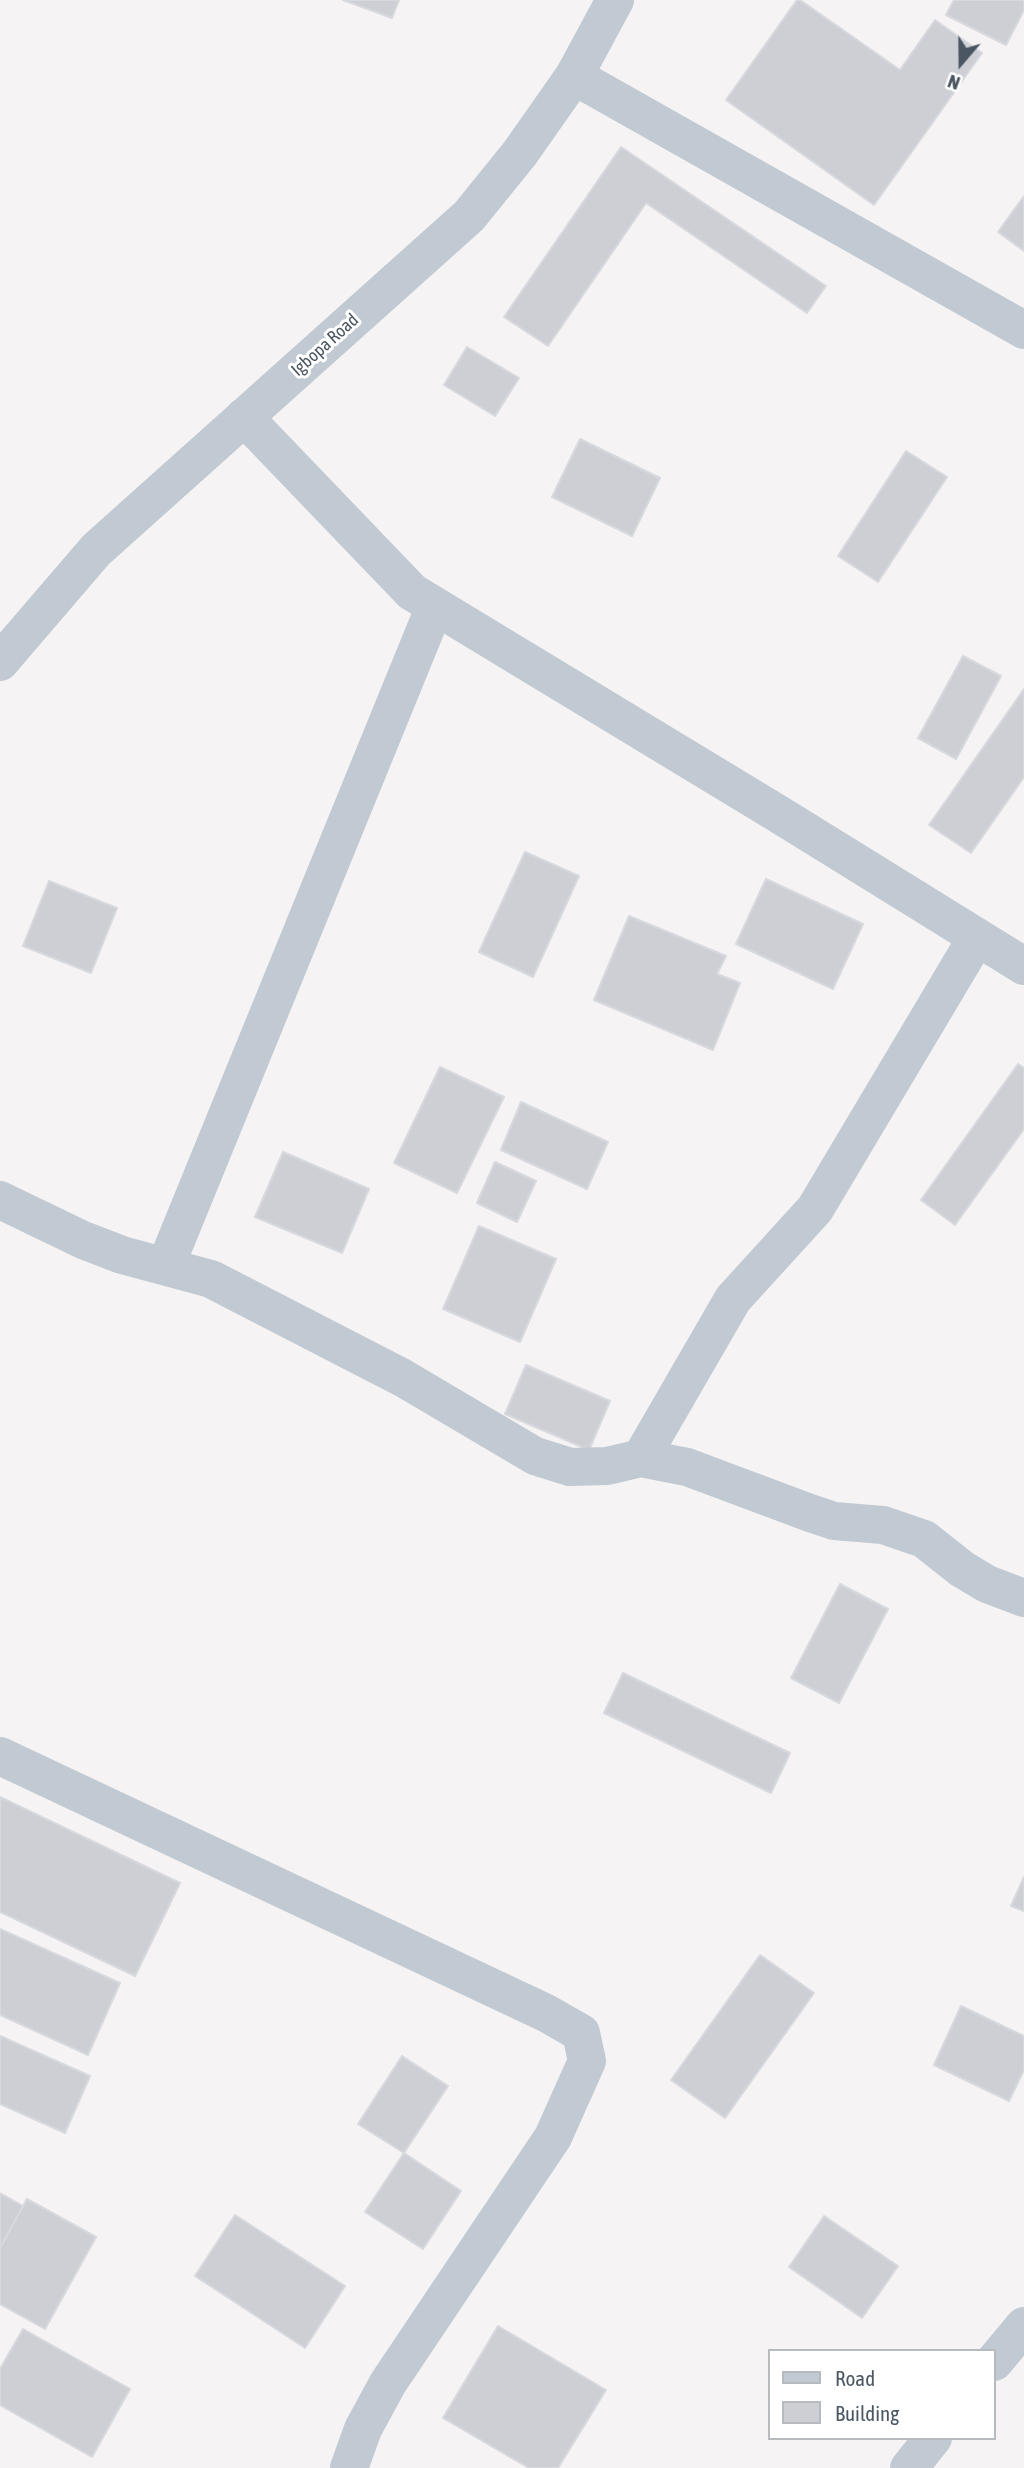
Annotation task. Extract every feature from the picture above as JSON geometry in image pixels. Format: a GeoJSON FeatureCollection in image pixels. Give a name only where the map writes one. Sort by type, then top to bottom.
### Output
{"type":"FeatureCollection","features":[{"type":"Feature","properties":{"kind":"street","name":"Igbopa Road"},"geometry":{"type":"LineString","coordinates":[[0,662],[96,550],[469,216],[520,153],[574,76],[615,0]]}},
{"type":"Feature","properties":{"kind":"street"},"geometry":{"type":"LineString","coordinates":[[574,76],[1024,330]]}},
{"type":"Feature","properties":{"kind":"street"},"geometry":{"type":"LineString","coordinates":[[244,417],[412,592],[1024,966]]}},
{"type":"Feature","properties":{"kind":"street"},"geometry":{"type":"LineString","coordinates":[[166,1265],[435,606]]}},
{"type":"Feature","properties":{"kind":"street"},"geometry":{"type":"LineString","coordinates":[[641,1458],[733,1299],[815,1209],[976,937]]}},
{"type":"Feature","properties":{"kind":"street"},"geometry":{"type":"LineString","coordinates":[[0,1200],[121,1255],[211,1279],[403,1378],[535,1456],[570,1467],[607,1466],[641,1458],[687,1467],[834,1521],[883,1525],[923,1539],[962,1569],[987,1584],[1024,1598]]}},
{"type":"Feature","properties":{"kind":"street"},"geometry":{"type":"LineString","coordinates":[[0,1756],[534,2007],[581,2033],[587,2061],[553,2137],[388,2383],[363,2429],[349,2468]]}},
{"type":"Feature","properties":{"kind":"street"},"geometry":{"type":"LineString","coordinates":[[996,2360],[1024,2326]]}},
{"type":"Feature","properties":{"kind":"street"},"geometry":{"type":"LineString","coordinates":[[909,2468],[931,2440]]}},
{"type":"Feature","properties":{"kind":"building"},"geometry":{"type":"Polygon","coordinates":[[[343,0],[399,0],[392,18],[343,0]]]}},
{"type":"Feature","properties":{"kind":"building"},"geometry":{"type":"Polygon","coordinates":[[[797,0],[900,70],[935,20],[982,53],[874,205],[726,100],[797,0]]]}},
{"type":"Feature","properties":{"kind":"building"},"geometry":{"type":"Polygon","coordinates":[[[954,0],[1024,0],[1024,10],[1006,45],[946,15],[954,0]]]}},
{"type":"Feature","properties":{"kind":"building"},"geometry":{"type":"Polygon","coordinates":[[[621,147],[826,286],[807,313],[646,203],[548,346],[504,317],[621,147]]]}},
{"type":"Feature","properties":{"kind":"building"},"geometry":{"type":"Polygon","coordinates":[[[1024,196],[1024,251],[998,232],[1024,196]]]}},
{"type":"Feature","properties":{"kind":"building"},"geometry":{"type":"Polygon","coordinates":[[[467,347],[519,378],[495,416],[444,385],[467,347]]]}},
{"type":"Feature","properties":{"kind":"building"},"geometry":{"type":"Polygon","coordinates":[[[580,439],[660,478],[632,536],[552,497],[580,439]]]}},
{"type":"Feature","properties":{"kind":"building"},"geometry":{"type":"Polygon","coordinates":[[[906,451],[947,477],[878,582],[838,556],[906,451]]]}},
{"type":"Feature","properties":{"kind":"building"},"geometry":{"type":"Polygon","coordinates":[[[963,656],[1001,676],[956,759],[918,738],[963,656]]]}},
{"type":"Feature","properties":{"kind":"building"},"geometry":{"type":"Polygon","coordinates":[[[1024,689],[1024,777],[971,853],[929,825],[1024,689]]]}},
{"type":"Feature","properties":{"kind":"building"},"geometry":{"type":"Polygon","coordinates":[[[525,852],[579,876],[533,977],[479,952],[525,852]]]}},
{"type":"Feature","properties":{"kind":"building"},"geometry":{"type":"Polygon","coordinates":[[[766,879],[863,924],[833,989],[736,944],[766,879]]]}},
{"type":"Feature","properties":{"kind":"building"},"geometry":{"type":"Polygon","coordinates":[[[49,881],[117,908],[91,973],[23,946],[49,881]]]}},
{"type":"Feature","properties":{"kind":"building"},"geometry":{"type":"Polygon","coordinates":[[[629,916],[726,956],[717,974],[740,983],[713,1050],[594,1000],[629,916]]]}},
{"type":"Feature","properties":{"kind":"building"},"geometry":{"type":"Polygon","coordinates":[[[1018,1064],[1024,1068],[1024,1129],[955,1225],[921,1200],[1018,1064]]]}},
{"type":"Feature","properties":{"kind":"building"},"geometry":{"type":"Polygon","coordinates":[[[440,1067],[504,1097],[457,1193],[394,1163],[440,1067]]]}},
{"type":"Feature","properties":{"kind":"building"},"geometry":{"type":"Polygon","coordinates":[[[521,1102],[608,1142],[587,1189],[501,1150],[521,1102]]]}},
{"type":"Feature","properties":{"kind":"building"},"geometry":{"type":"Polygon","coordinates":[[[283,1152],[369,1189],[342,1253],[255,1217],[283,1152]]]}},
{"type":"Feature","properties":{"kind":"building"},"geometry":{"type":"Polygon","coordinates":[[[495,1162],[536,1181],[517,1222],[477,1203],[495,1162]]]}},
{"type":"Feature","properties":{"kind":"building"},"geometry":{"type":"Polygon","coordinates":[[[479,1226],[556,1259],[520,1342],[443,1309],[479,1226]]]}},
{"type":"Feature","properties":{"kind":"building"},"geometry":{"type":"Polygon","coordinates":[[[526,1365],[610,1401],[589,1450],[505,1414],[526,1365]]]}},
{"type":"Feature","properties":{"kind":"building"},"geometry":{"type":"Polygon","coordinates":[[[840,1584],[888,1609],[839,1703],[791,1678],[840,1584]]]}},
{"type":"Feature","properties":{"kind":"building"},"geometry":{"type":"Polygon","coordinates":[[[623,1673],[790,1753],[771,1793],[604,1713],[623,1673]]]}},
{"type":"Feature","properties":{"kind":"building"},"geometry":{"type":"Polygon","coordinates":[[[0,1797],[180,1883],[135,1976],[0,1912],[0,1797]]]}},
{"type":"Feature","properties":{"kind":"building"},"geometry":{"type":"Polygon","coordinates":[[[1024,1877],[1024,1911],[1011,1906],[1024,1877]]]}},
{"type":"Feature","properties":{"kind":"building"},"geometry":{"type":"Polygon","coordinates":[[[0,1929],[120,1983],[88,2055],[0,2015],[0,1929]]]}},
{"type":"Feature","properties":{"kind":"building"},"geometry":{"type":"Polygon","coordinates":[[[760,1955],[814,1993],[725,2118],[671,2080],[760,1955]]]}},
{"type":"Feature","properties":{"kind":"building"},"geometry":{"type":"Polygon","coordinates":[[[961,2006],[1024,2036],[1024,2070],[1009,2101],[934,2065],[961,2006]]]}},
{"type":"Feature","properties":{"kind":"building"},"geometry":{"type":"Polygon","coordinates":[[[0,2036],[90,2076],[65,2133],[0,2104],[0,2036]]]}},
{"type":"Feature","properties":{"kind":"building"},"geometry":{"type":"Polygon","coordinates":[[[402,2056],[448,2086],[404,2153],[358,2124],[402,2056]]]}},
{"type":"Feature","properties":{"kind":"building"},"geometry":{"type":"Polygon","coordinates":[[[404,2153],[461,2191],[423,2249],[365,2212],[404,2153]]]}},
{"type":"Feature","properties":{"kind":"building"},"geometry":{"type":"Polygon","coordinates":[[[0,2193],[23,2206],[0,2248],[0,2193]]]}},
{"type":"Feature","properties":{"kind":"building"},"geometry":{"type":"Polygon","coordinates":[[[27,2199],[96,2237],[45,2329],[0,2304],[0,2248],[27,2199]]]}},
{"type":"Feature","properties":{"kind":"building"},"geometry":{"type":"Polygon","coordinates":[[[235,2215],[345,2286],[305,2348],[195,2276],[235,2215]]]}},
{"type":"Feature","properties":{"kind":"building"},"geometry":{"type":"Polygon","coordinates":[[[824,2216],[898,2266],[862,2318],[789,2267],[824,2216]]]}},
{"type":"Feature","properties":{"kind":"building"},"geometry":{"type":"Polygon","coordinates":[[[498,2326],[606,2390],[558,2468],[529,2468],[443,2418],[498,2326]]]}},
{"type":"Feature","properties":{"kind":"building"},"geometry":{"type":"Polygon","coordinates":[[[23,2329],[130,2389],[92,2457],[0,2405],[0,2369],[23,2329]]]}}]}
